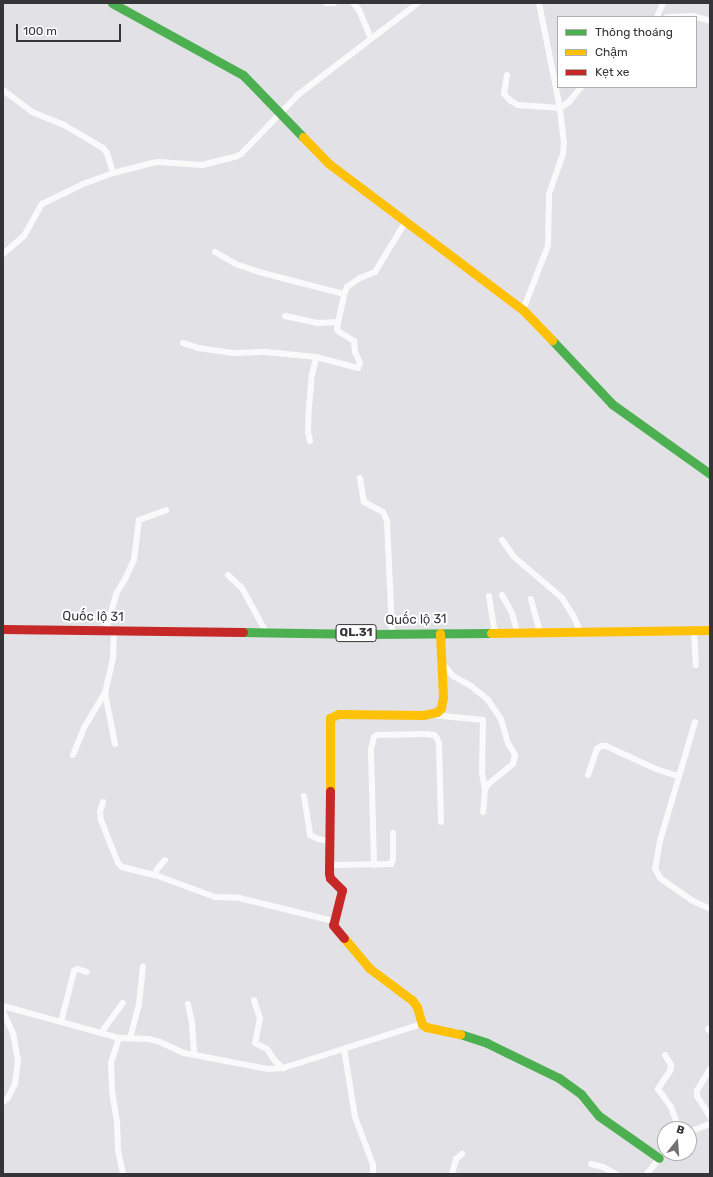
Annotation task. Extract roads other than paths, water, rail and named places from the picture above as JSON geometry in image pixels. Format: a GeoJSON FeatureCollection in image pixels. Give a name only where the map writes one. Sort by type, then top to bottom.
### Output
{"type":"FeatureCollection","features":[{"type":"Feature","properties":{"kind":"main road"},"geometry":{"type":"LineString","coordinates":[[112,3],[240,73],[328,163],[523,310],[612,404],[710,474]]}},
{"type":"Feature","properties":{"kind":"main road","name":"Quốc lộ 31"},"geometry":{"type":"LineString","coordinates":[[3,629],[109,628],[266,632],[392,633],[710,630]]}},
{"type":"Feature","properties":{"kind":"main road"},"geometry":{"type":"LineString","coordinates":[[440,633],[443,697],[441,708],[437,712],[431,714],[338,714],[330,718],[329,865],[330,878],[342,890],[332,921],[343,938],[368,968],[412,1000],[417,1007],[422,1024],[432,1030],[453,1032],[488,1043],[558,1078],[581,1094],[599,1116],[657,1152]]}},
{"type":"Feature","properties":{"kind":"street"},"geometry":{"type":"LineString","coordinates":[[326,3],[334,3]]}},
{"type":"Feature","properties":{"kind":"street"},"geometry":{"type":"LineString","coordinates":[[353,3],[359,10],[371,38]]}},
{"type":"Feature","properties":{"kind":"street"},"geometry":{"type":"LineString","coordinates":[[3,254],[24,236],[39,208],[47,200],[83,184],[113,173],[159,162],[202,165],[235,157],[247,149],[299,94],[418,3]]}},
{"type":"Feature","properties":{"kind":"street"},"geometry":{"type":"LineString","coordinates":[[523,310],[548,246],[549,194],[563,154],[564,143],[560,108],[539,3]]}},
{"type":"Feature","properties":{"kind":"street"},"geometry":{"type":"LineString","coordinates":[[657,16],[663,3]]}},
{"type":"Feature","properties":{"kind":"street"},"geometry":{"type":"LineString","coordinates":[[697,17],[710,21]]}},
{"type":"Feature","properties":{"kind":"street"},"geometry":{"type":"LineString","coordinates":[[507,75],[504,94],[511,102],[529,107],[560,108],[569,102],[580,88]]}},
{"type":"Feature","properties":{"kind":"street"},"geometry":{"type":"LineString","coordinates":[[3,90],[32,112],[64,125],[103,148],[107,153],[113,173]]}},
{"type":"Feature","properties":{"kind":"street"},"geometry":{"type":"LineString","coordinates":[[183,343],[198,348],[233,353],[266,352],[316,357],[355,368],[359,367],[360,363],[355,352],[354,341],[338,331],[337,322],[344,294],[351,284],[360,278],[375,272],[406,221]]}},
{"type":"Feature","properties":{"kind":"street"},"geometry":{"type":"LineString","coordinates":[[215,252],[236,264],[259,272],[344,294]]}},
{"type":"Feature","properties":{"kind":"street"},"geometry":{"type":"LineString","coordinates":[[285,316],[317,323],[337,322]]}},
{"type":"Feature","properties":{"kind":"street"},"geometry":{"type":"LineString","coordinates":[[310,441],[308,432],[309,407],[312,375],[316,357]]}},
{"type":"Feature","properties":{"kind":"street"},"geometry":{"type":"LineString","coordinates":[[360,478],[364,502],[383,512],[387,521],[392,633]]}},
{"type":"Feature","properties":{"kind":"street"},"geometry":{"type":"LineString","coordinates":[[73,755],[85,726],[94,709],[102,701],[105,693],[113,657],[109,628],[116,594],[134,560],[139,520],[166,510]]}},
{"type":"Feature","properties":{"kind":"street"},"geometry":{"type":"LineString","coordinates":[[502,540],[513,556],[562,598],[574,617],[580,631]]}},
{"type":"Feature","properties":{"kind":"street"},"geometry":{"type":"LineString","coordinates":[[228,575],[242,588],[266,632]]}},
{"type":"Feature","properties":{"kind":"street"},"geometry":{"type":"LineString","coordinates":[[502,595],[512,613],[517,632]]}},
{"type":"Feature","properties":{"kind":"street"},"geometry":{"type":"LineString","coordinates":[[489,596],[494,632]]}},
{"type":"Feature","properties":{"kind":"street"},"geometry":{"type":"LineString","coordinates":[[531,599],[540,632]]}},
{"type":"Feature","properties":{"kind":"street"},"geometry":{"type":"LineString","coordinates":[[694,630],[696,665]]}},
{"type":"Feature","properties":{"kind":"street"},"geometry":{"type":"LineString","coordinates":[[442,663],[453,676],[471,686],[488,700],[501,719],[508,743],[515,755],[513,764],[491,780],[485,790]]}},
{"type":"Feature","properties":{"kind":"street"},"geometry":{"type":"LineString","coordinates":[[105,693],[114,744]]}},
{"type":"Feature","properties":{"kind":"street"},"geometry":{"type":"LineString","coordinates":[[431,714],[483,720],[482,774],[485,790],[483,812]]}},
{"type":"Feature","properties":{"kind":"street"},"geometry":{"type":"LineString","coordinates":[[695,722],[660,841],[655,868],[660,878],[691,900],[710,909]]}},
{"type":"Feature","properties":{"kind":"street"},"geometry":{"type":"LineString","coordinates":[[374,865],[371,749],[374,737],[378,735],[426,734],[434,735],[438,738],[441,822]]}},
{"type":"Feature","properties":{"kind":"street"},"geometry":{"type":"LineString","coordinates":[[588,775],[597,749],[601,746],[606,746],[656,769],[678,776]]}},
{"type":"Feature","properties":{"kind":"street"},"geometry":{"type":"LineString","coordinates":[[304,796],[310,835],[328,841]]}},
{"type":"Feature","properties":{"kind":"street"},"geometry":{"type":"LineString","coordinates":[[103,802],[100,812],[100,820],[118,864],[122,867],[155,875],[216,897],[239,898],[332,921]]}},
{"type":"Feature","properties":{"kind":"street"},"geometry":{"type":"LineString","coordinates":[[329,865],[391,864],[393,833]]}},
{"type":"Feature","properties":{"kind":"street"},"geometry":{"type":"LineString","coordinates":[[155,875],[157,869],[165,860]]}},
{"type":"Feature","properties":{"kind":"street"},"geometry":{"type":"LineString","coordinates":[[130,1038],[139,1004],[143,966]]}},
{"type":"Feature","properties":{"kind":"street"},"geometry":{"type":"LineString","coordinates":[[61,1022],[74,971],[78,969],[87,972]]}},
{"type":"Feature","properties":{"kind":"street"},"geometry":{"type":"LineString","coordinates":[[254,1000],[260,1018],[255,1043],[268,1049],[275,1061],[283,1068]]}},
{"type":"Feature","properties":{"kind":"street"},"geometry":{"type":"LineString","coordinates":[[101,1033],[124,1003]]}},
{"type":"Feature","properties":{"kind":"street"},"geometry":{"type":"LineString","coordinates":[[188,1004],[192,1023],[194,1055]]}},
{"type":"Feature","properties":{"kind":"street"},"geometry":{"type":"LineString","coordinates":[[3,1006],[119,1038],[160,1042],[167,1046],[194,1055],[257,1067],[278,1069],[344,1049],[363,1041],[422,1024]]}},
{"type":"Feature","properties":{"kind":"street"},"geometry":{"type":"LineString","coordinates":[[3,1012],[13,1033],[18,1060],[14,1084],[8,1098],[3,1102]]}},
{"type":"Feature","properties":{"kind":"street"},"geometry":{"type":"LineString","coordinates":[[119,1038],[111,1063],[112,1091],[117,1121],[118,1150],[123,1174]]}},
{"type":"Feature","properties":{"kind":"street"},"geometry":{"type":"LineString","coordinates":[[344,1049],[354,1117],[373,1165],[373,1174]]}},
{"type":"Feature","properties":{"kind":"street"},"geometry":{"type":"LineString","coordinates":[[665,1055],[670,1065],[670,1071],[658,1089],[671,1107],[676,1121]]}},
{"type":"Feature","properties":{"kind":"street"},"geometry":{"type":"LineString","coordinates":[[710,1069],[697,1091],[697,1096],[710,1116]]}},
{"type":"Feature","properties":{"kind":"street"},"geometry":{"type":"LineString","coordinates":[[697,1129],[710,1124]]}},
{"type":"Feature","properties":{"kind":"street"},"geometry":{"type":"LineString","coordinates":[[452,1174],[456,1159],[462,1154]]}},
{"type":"Feature","properties":{"kind":"street"},"geometry":{"type":"LineString","coordinates":[[647,1174],[657,1161]]}},
{"type":"Feature","properties":{"kind":"street"},"geometry":{"type":"LineString","coordinates":[[591,1164],[603,1167],[616,1174]]}}]}
